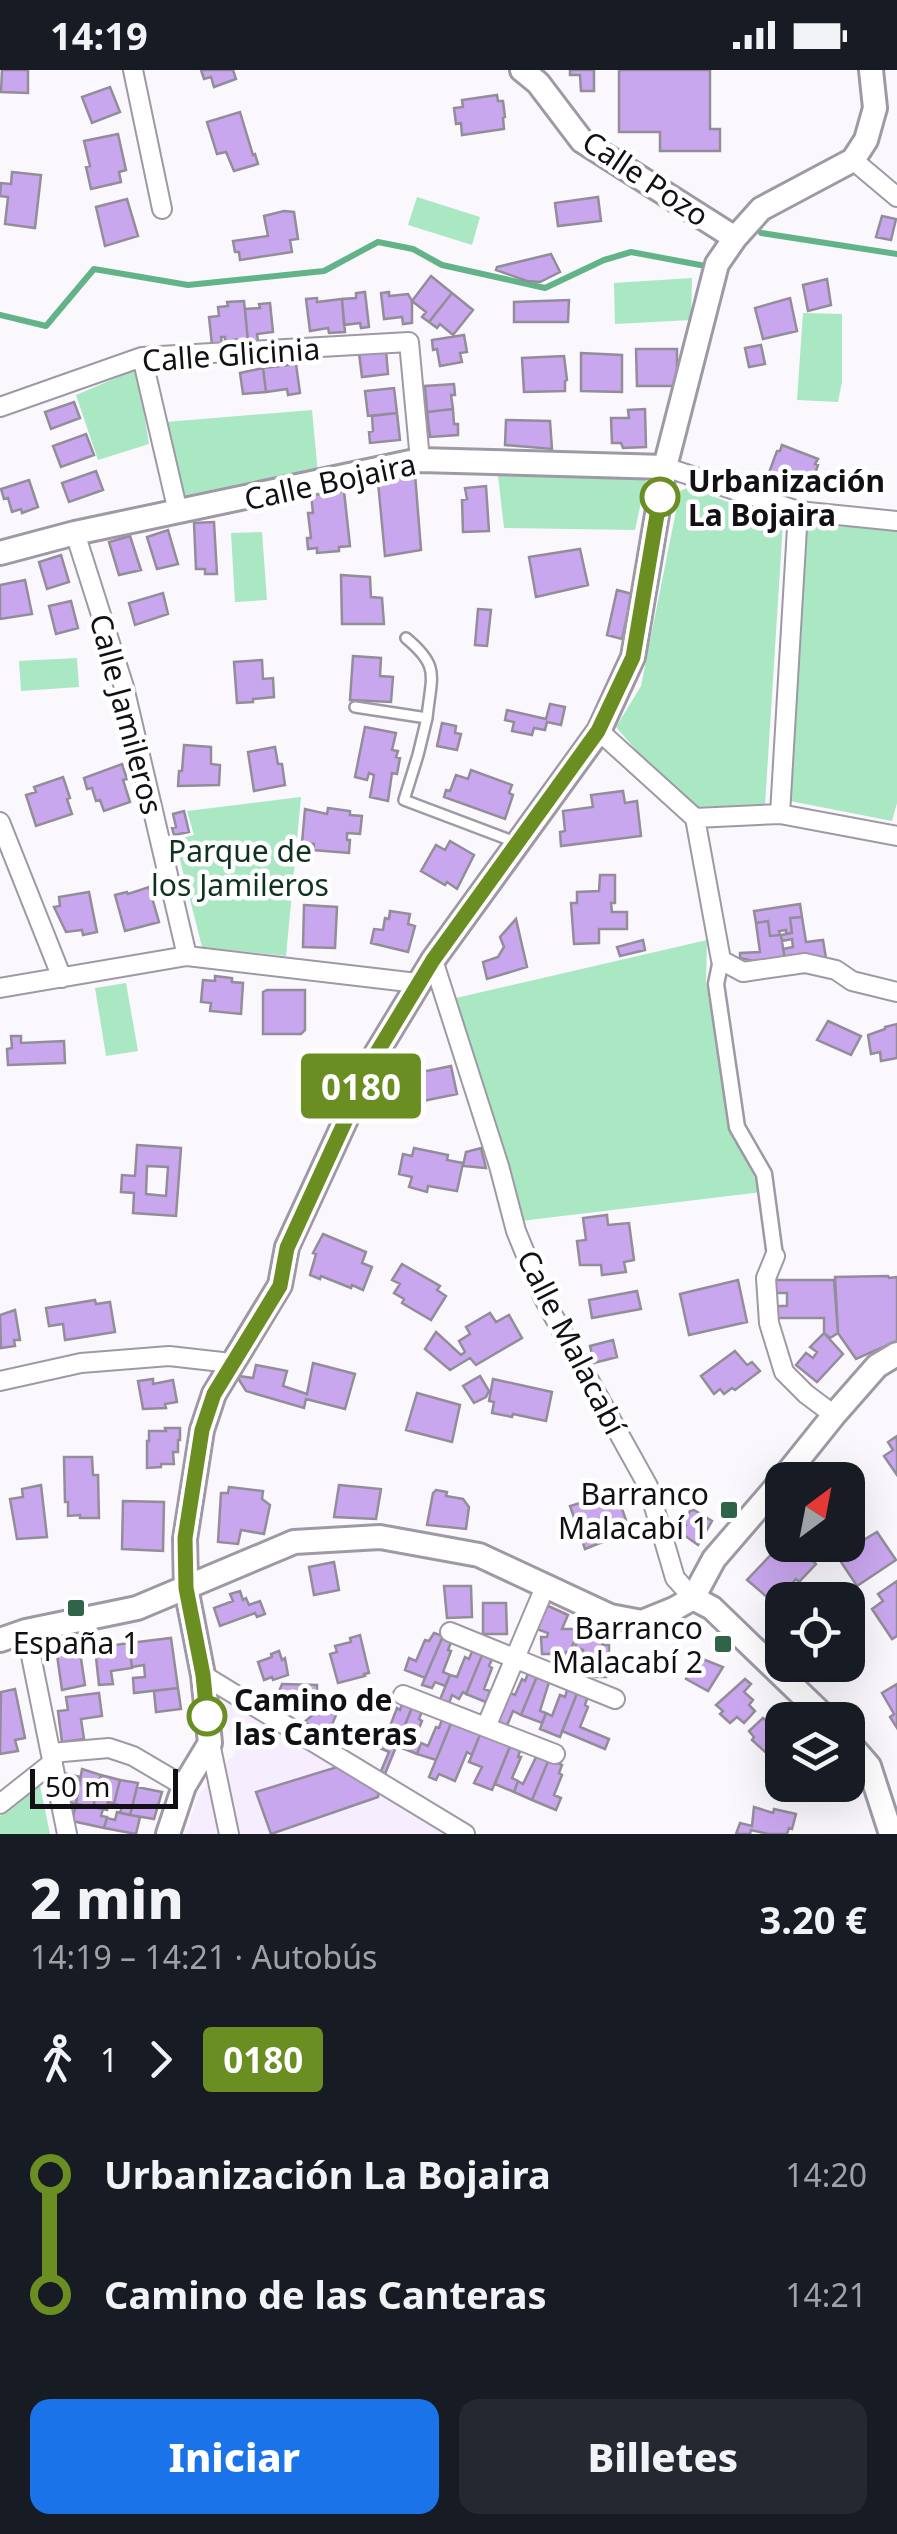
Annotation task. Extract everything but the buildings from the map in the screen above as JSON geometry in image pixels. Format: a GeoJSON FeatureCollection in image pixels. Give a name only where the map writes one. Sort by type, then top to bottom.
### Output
{"type":"FeatureCollection","features":[{"type":"Feature","properties":{"kind":"street"},"geometry":{"type":"LineString","coordinates":[[133,70],[162,209]]}},
{"type":"Feature","properties":{"kind":"street","name":"Calle Pozo"},"geometry":{"type":"LineString","coordinates":[[522,70],[538,82],[582,141],[735,238]]}},
{"type":"Feature","properties":{"kind":"street"},"geometry":{"type":"LineString","coordinates":[[229,1834],[210,1743],[203,1675],[186,1588],[185,1538],[202,1430],[214,1394],[280,1286],[294,1231],[376,1054],[417,983],[598,731],[633,657],[665,467],[717,264],[761,209],[852,160],[866,140],[875,108],[871,70]]}},
{"type":"Feature","properties":{"kind":"street"},"geometry":{"type":"LineString","coordinates":[[852,160],[897,196]]}},
{"type":"Feature","properties":{"kind":"street","name":"Calle Glicinia"},"geometry":{"type":"LineString","coordinates":[[0,407],[142,357],[409,342],[420,460]]}},
{"type":"Feature","properties":{"kind":"street"},"geometry":{"type":"LineString","coordinates":[[142,357],[178,512]]}},
{"type":"Feature","properties":{"kind":"street","name":"Calle Bojaira"},"geometry":{"type":"LineString","coordinates":[[0,553],[75,532],[420,460],[665,467]]}},
{"type":"Feature","properties":{"kind":"street"},"geometry":{"type":"LineString","coordinates":[[665,467],[798,512],[897,521]]}},
{"type":"Feature","properties":{"kind":"street"},"geometry":{"type":"LineString","coordinates":[[780,814],[798,512]]}},
{"type":"Feature","properties":{"kind":"street","name":"Calle Jamileros"},"geometry":{"type":"LineString","coordinates":[[75,532],[124,687],[187,956]]}},
{"type":"Feature","properties":{"kind":"street"},"geometry":{"type":"LineString","coordinates":[[598,731],[695,818],[721,960],[716,984],[738,1127],[764,1174],[775,1256],[766,1278],[769,1323],[784,1372],[834,1415]]}},
{"type":"Feature","properties":{"kind":"street"},"geometry":{"type":"LineString","coordinates":[[695,818],[780,814],[897,834]]}},
{"type":"Feature","properties":{"kind":"street"},"geometry":{"type":"LineString","coordinates":[[0,822],[62,978]]}},
{"type":"Feature","properties":{"kind":"street"},"geometry":{"type":"LineString","coordinates":[[0,988],[187,956],[417,983]]}},
{"type":"Feature","properties":{"kind":"street","name":"Calle Malacabí"},"geometry":{"type":"LineString","coordinates":[[433,960],[516,1231],[544,1300],[648,1486],[676,1578],[693,1598],[712,1608],[809,1702]]}},
{"type":"Feature","properties":{"kind":"street"},"geometry":{"type":"LineString","coordinates":[[721,960],[742,972],[804,964],[836,970],[852,981],[897,992]]}},
{"type":"Feature","properties":{"kind":"street"},"geometry":{"type":"LineString","coordinates":[[0,1640],[138,1608],[294,1542],[380,1537],[480,1555],[610,1616],[642,1622],[693,1598],[714,1559],[834,1415],[877,1366],[897,1354]]}},
{"type":"Feature","properties":{"kind":"street"},"geometry":{"type":"LineString","coordinates":[[0,1381],[81,1363],[170,1356],[231,1363]]}},
{"type":"Feature","properties":{"kind":"street"},"geometry":{"type":"LineString","coordinates":[[486,1728],[546,1588]]}},
{"type":"Feature","properties":{"kind":"street"},"geometry":{"type":"LineString","coordinates":[[26,1631],[67,1834]]}},
{"type":"Feature","properties":{"kind":"street"},"geometry":{"type":"LineString","coordinates":[[450,1632],[615,1699]]}},
{"type":"Feature","properties":{"kind":"street"},"geometry":{"type":"LineString","coordinates":[[203,1675],[465,1834]]}},
{"type":"Feature","properties":{"kind":"street"},"geometry":{"type":"LineString","coordinates":[[403,1695],[555,1754]]}},
{"type":"Feature","properties":{"kind":"street"},"geometry":{"type":"LineString","coordinates":[[168,1834],[184,1786],[210,1743]]}},
{"type":"Feature","properties":{"kind":"street"},"geometry":{"type":"LineString","coordinates":[[0,1804],[52,1758],[109,1748],[133,1756],[184,1786]]}},
{"type":"Feature","properties":{"kind":"street"},"geometry":{"type":"LineString","coordinates":[[865,1761],[891,1834]]}},
{"type":"Feature","properties":{"kind":"lane"},"geometry":{"type":"LineString","coordinates":[[406,638],[423,652],[432,668],[427,718],[404,800],[518,843]]}},
{"type":"Feature","properties":{"kind":"lane"},"geometry":{"type":"LineString","coordinates":[[355,707],[427,718]]}},
{"type":"Feature","properties":{"kind":"shaded area"},"geometry":{"type":"Polygon","coordinates":[[[215,1686],[455,1834],[186,1834],[198,1796],[236,1752],[215,1686]]]}},
{"type":"Feature","properties":{"kind":"green space"},"geometry":{"type":"Polygon","coordinates":[[[417,197],[480,217],[472,245],[408,225],[417,197]]]}},
{"type":"Feature","properties":{"kind":"green space"},"geometry":{"type":"Polygon","coordinates":[[[692,278],[691,320],[615,324],[614,283],[692,278]]]}},
{"type":"Feature","properties":{"kind":"green space"},"geometry":{"type":"Polygon","coordinates":[[[803,313],[842,314],[842,382],[838,402],[797,400],[803,313]]]}},
{"type":"Feature","properties":{"kind":"green space"},"geometry":{"type":"Polygon","coordinates":[[[137,369],[149,444],[98,460],[76,395],[137,369]]]}},
{"type":"Feature","properties":{"kind":"green space"},"geometry":{"type":"Polygon","coordinates":[[[312,410],[318,474],[184,500],[166,422],[312,410]]]}},
{"type":"Feature","properties":{"kind":"green space"},"geometry":{"type":"Polygon","coordinates":[[[497,467],[648,470],[635,530],[504,528],[497,467]]]}},
{"type":"Feature","properties":{"kind":"green space"},"geometry":{"type":"Polygon","coordinates":[[[689,487],[783,523],[765,805],[698,807],[663,781],[616,727],[641,686],[680,491],[689,487]]]}},
{"type":"Feature","properties":{"kind":"green space"},"geometry":{"type":"Polygon","coordinates":[[[806,524],[897,530],[897,803],[892,821],[790,801],[806,524]]]}},
{"type":"Feature","properties":{"kind":"green space"},"geometry":{"type":"Polygon","coordinates":[[[262,532],[267,600],[235,602],[231,533],[262,532]]]}},
{"type":"Feature","properties":{"kind":"green space"},"geometry":{"type":"Polygon","coordinates":[[[77,658],[79,687],[21,691],[19,661],[77,658]]]}},
{"type":"Feature","properties":{"kind":"green space","name":"Parque de los Jamileros"},"geometry":{"type":"Polygon","coordinates":[[[301,797],[286,956],[202,947],[175,840],[194,835],[187,811],[301,797]]]}},
{"type":"Feature","properties":{"kind":"green space"},"geometry":{"type":"Polygon","coordinates":[[[707,940],[706,983],[730,1127],[762,1192],[521,1221],[456,998],[707,940]]]}},
{"type":"Feature","properties":{"kind":"green space"},"geometry":{"type":"Polygon","coordinates":[[[126,983],[138,1051],[106,1056],[95,988],[126,983]]]}},
{"type":"Feature","properties":{"kind":"green space"},"geometry":{"type":"Polygon","coordinates":[[[40,1786],[50,1834],[0,1834],[0,1816],[40,1786]]]}},
{"type":"Feature","properties":{"kind":"waterway"},"geometry":{"type":"LineString","coordinates":[[761,233],[897,254]]}},
{"type":"Feature","properties":{"kind":"waterway"},"geometry":{"type":"LineString","coordinates":[[0,315],[46,326],[94,269],[188,285],[324,271],[378,242],[413,249],[442,265],[545,288],[604,260],[631,252],[711,267]]}},
{"type":"Feature","properties":{"kind":"bus line","name":"0180"},"geometry":{"type":"LineString","coordinates":[[207,1716],[186,1588],[185,1538],[202,1430],[214,1394],[280,1286],[287,1248],[376,1054],[417,983],[598,731],[633,657],[660,497]]}},
{"type":"Feature","properties":{"kind":"place","name":"Urbanización La Bojaira"},"geometry":{"type":"Point","coordinates":[660,497]}},
{"type":"Feature","properties":{"kind":"place","name":"Barranco Malacabí 1"},"geometry":{"type":"Point","coordinates":[729,1510]}},
{"type":"Feature","properties":{"kind":"place","name":"España 1"},"geometry":{"type":"Point","coordinates":[76,1608]}},
{"type":"Feature","properties":{"kind":"place","name":"Barranco Malacabí 2"},"geometry":{"type":"Point","coordinates":[723,1644]}},
{"type":"Feature","properties":{"kind":"place","name":"Camino de las Canteras"},"geometry":{"type":"Point","coordinates":[207,1716]}}]}
